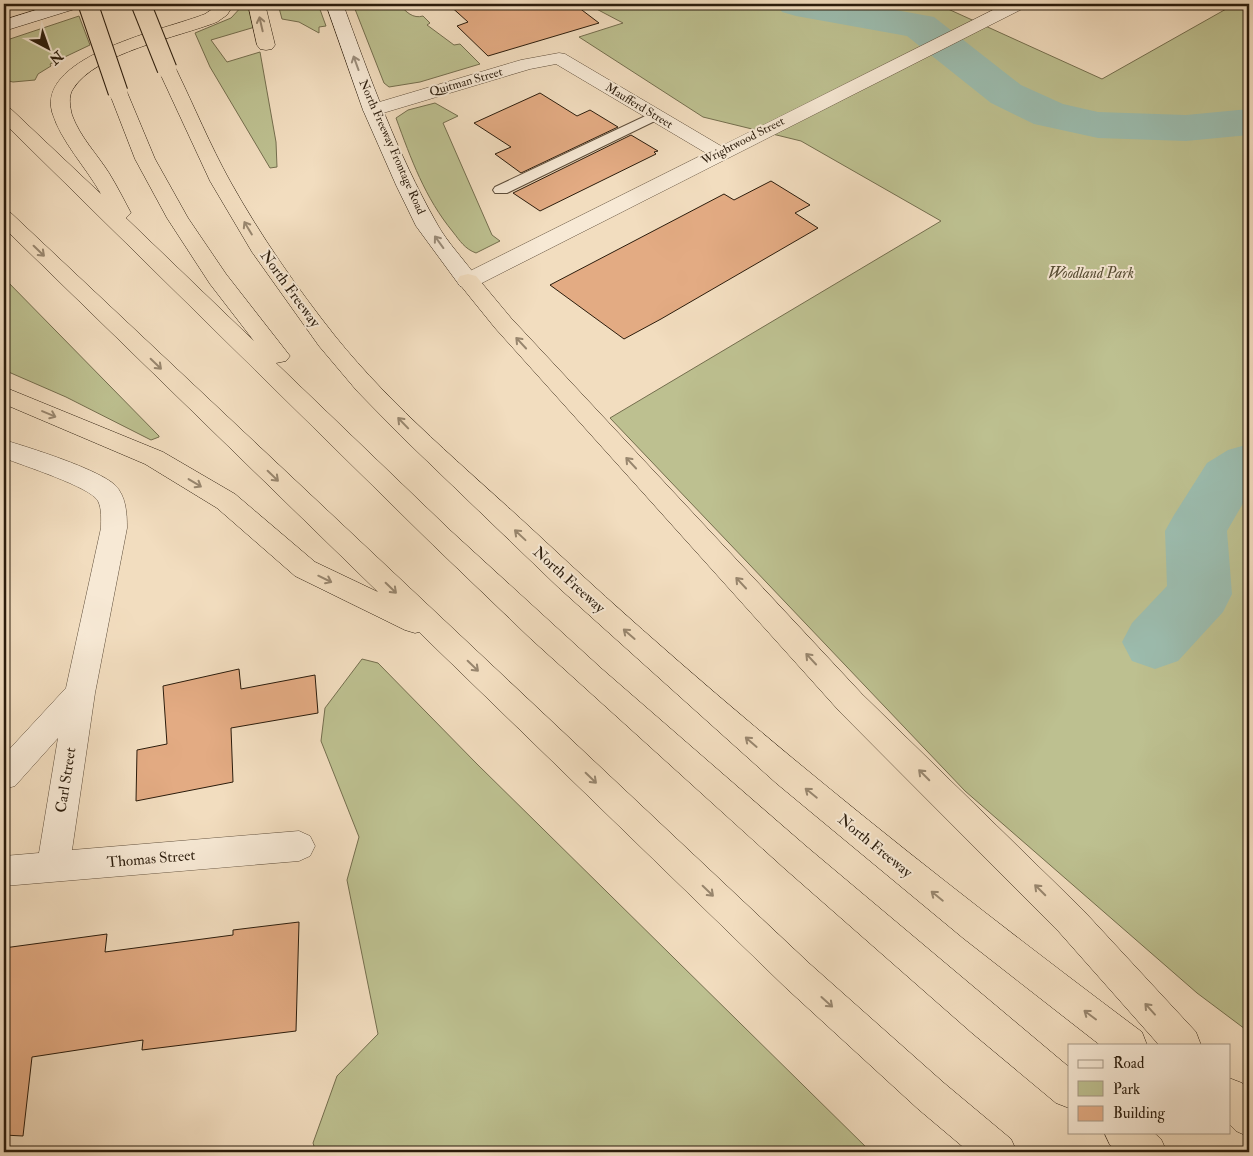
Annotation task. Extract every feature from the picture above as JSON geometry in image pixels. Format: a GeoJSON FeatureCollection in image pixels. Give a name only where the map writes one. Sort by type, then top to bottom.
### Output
{"type":"FeatureCollection","features":[{"type":"Feature","properties":{"kind":"highway"},"geometry":{"type":"LineString","coordinates":[[88,4],[118,92],[146,160],[164,196],[215,276],[248,320],[323,409],[441,537]]}},
{"type":"Feature","properties":{"kind":"highway","name":"North Freeway"},"geometry":{"type":"LineString","coordinates":[[141,4],[167,69],[220,181],[263,252],[327,341],[365,385],[403,424],[568,580],[787,774],[975,927],[1128,1044]]}},
{"type":"Feature","properties":{"kind":"highway"},"geometry":{"type":"LineString","coordinates":[[134,236],[99,173],[76,141],[65,121],[59,102],[63,87],[75,74],[93,63],[148,39],[206,20],[219,13],[224,4]]}},
{"type":"Feature","properties":{"kind":"highway"},"geometry":{"type":"LineString","coordinates":[[256,4],[266,45]]}},
{"type":"Feature","properties":{"kind":"highway"},"geometry":{"type":"LineString","coordinates":[[4,113],[134,236],[441,537],[752,820],[1019,1051],[1068,1089]]}},
{"type":"Feature","properties":{"kind":"highway"},"geometry":{"type":"LineString","coordinates":[[4,217],[798,976],[931,1096],[998,1152]]}},
{"type":"Feature","properties":{"kind":"highway"},"geometry":{"type":"LineString","coordinates":[[468,281],[503,323],[851,703],[1071,921],[1182,1044]]}},
{"type":"Feature","properties":{"kind":"highway"},"geometry":{"type":"LineString","coordinates":[[4,395],[154,458],[226,501],[305,569],[438,633]]}},
{"type":"Feature","properties":{"kind":"highway"},"geometry":{"type":"LineString","coordinates":[[1230,1097],[1249,1118]]}},
{"type":"Feature","properties":{"kind":"highway"},"geometry":{"type":"LineString","coordinates":[[1230,1120],[1249,1134]]}},
{"type":"Feature","properties":{"kind":"highway"},"geometry":{"type":"LineString","coordinates":[[1126,1134],[1148,1152]]}},
{"type":"Feature","properties":{"kind":"street"},"geometry":{"type":"LineString","coordinates":[[4,26],[69,4]]}},
{"type":"Feature","properties":{"kind":"street","name":"North Freeway Frontage Road"},"geometry":{"type":"LineString","coordinates":[[334,4],[373,110],[406,185],[427,226],[468,281]]}},
{"type":"Feature","properties":{"kind":"street","name":"Wrightwood Street"},"geometry":{"type":"LineString","coordinates":[[468,281],[1018,4]]}},
{"type":"Feature","properties":{"kind":"street","name":"Quitman Street"},"geometry":{"type":"LineString","coordinates":[[373,110],[526,64],[560,58]]}},
{"type":"Feature","properties":{"kind":"street","name":"Maufferd Street"},"geometry":{"type":"LineString","coordinates":[[560,58],[719,153]]}},
{"type":"Feature","properties":{"kind":"street","name":"Carl Street"},"geometry":{"type":"LineString","coordinates":[[4,448],[89,482],[105,491],[114,506],[114,528],[80,693],[53,867]]}},
{"type":"Feature","properties":{"kind":"street"},"geometry":{"type":"LineString","coordinates":[[4,776],[80,693]]}},
{"type":"Feature","properties":{"kind":"street","name":"Thomas Street"},"geometry":{"type":"LineString","coordinates":[[4,871],[299,846]]}},
{"type":"Feature","properties":{"kind":"lane"},"geometry":{"type":"LineString","coordinates":[[501,190],[656,115]]}},
{"type":"Feature","properties":{"kind":"green space"},"geometry":{"type":"Polygon","coordinates":[[[244,4],[251,4],[255,27],[211,40],[227,62],[260,52],[276,142],[277,167],[270,168],[210,67],[195,33],[231,18],[244,4]]]}},
{"type":"Feature","properties":{"kind":"green space"},"geometry":{"type":"Polygon","coordinates":[[[278,4],[318,4],[326,26],[319,27],[319,33],[299,22],[282,19],[278,4]]]}},
{"type":"Feature","properties":{"kind":"green space"},"geometry":{"type":"Polygon","coordinates":[[[353,4],[399,4],[413,16],[423,16],[430,23],[427,25],[454,45],[460,44],[480,64],[420,82],[389,87],[384,83],[353,4]]]}},
{"type":"Feature","properties":{"kind":"green space","name":"Woodland Park"},"geometry":{"type":"Polygon","coordinates":[[[587,4],[937,4],[1102,79],[1235,4],[1249,4],[1249,1032],[1197,993],[965,791],[610,418],[941,221],[801,141],[703,117],[579,37],[623,23],[587,4]]]}},
{"type":"Feature","properties":{"kind":"green space"},"geometry":{"type":"Polygon","coordinates":[[[79,16],[90,45],[50,64],[51,66],[38,74],[35,80],[13,82],[4,80],[4,41],[79,16]]]}},
{"type":"Feature","properties":{"kind":"green space"},"geometry":{"type":"Polygon","coordinates":[[[435,103],[458,116],[443,123],[492,235],[500,241],[476,253],[460,242],[434,206],[413,163],[396,118],[408,110],[435,103]]]}},
{"type":"Feature","properties":{"kind":"green space"},"geometry":{"type":"Polygon","coordinates":[[[4,278],[159,437],[151,440],[66,397],[4,370],[4,278]]]}},
{"type":"Feature","properties":{"kind":"green space"},"geometry":{"type":"Polygon","coordinates":[[[362,659],[378,663],[477,764],[871,1152],[316,1152],[313,1143],[337,1076],[378,1034],[347,880],[359,837],[321,741],[325,708],[362,659]]]}},
{"type":"Feature","properties":{"kind":"building"},"geometry":{"type":"Polygon","coordinates":[[[448,4],[574,4],[599,23],[488,56],[457,26],[468,22],[448,4]]]}},
{"type":"Feature","properties":{"kind":"building"},"geometry":{"type":"Polygon","coordinates":[[[540,93],[577,116],[590,110],[618,127],[521,173],[495,154],[511,147],[474,123],[540,93]]]}},
{"type":"Feature","properties":{"kind":"building"},"geometry":{"type":"Polygon","coordinates":[[[631,135],[658,151],[654,152],[656,154],[540,211],[513,193],[631,135]]]}},
{"type":"Feature","properties":{"kind":"building"},"geometry":{"type":"Polygon","coordinates":[[[771,181],[810,205],[795,213],[818,228],[624,339],[550,285],[724,194],[734,200],[771,181]]]}},
{"type":"Feature","properties":{"kind":"building"},"geometry":{"type":"Polygon","coordinates":[[[239,669],[241,689],[315,675],[318,713],[231,728],[233,782],[136,801],[137,750],[167,744],[163,686],[239,669]]]}},
{"type":"Feature","properties":{"kind":"building"},"geometry":{"type":"Polygon","coordinates":[[[299,922],[296,1031],[142,1050],[143,1040],[32,1057],[23,1136],[4,1135],[4,948],[107,934],[105,952],[233,935],[233,930],[299,922]]]}},
{"type":"Feature","properties":{"kind":"waterway"},"geometry":{"type":"LineString","coordinates":[[796,4],[920,26],[1006,94],[1050,115],[1098,125],[1186,128],[1249,122]]}},
{"type":"Feature","properties":{"kind":"waterway"},"geometry":{"type":"LineString","coordinates":[[1155,642],[1200,594],[1196,531],[1228,478],[1249,465]]}}]}
